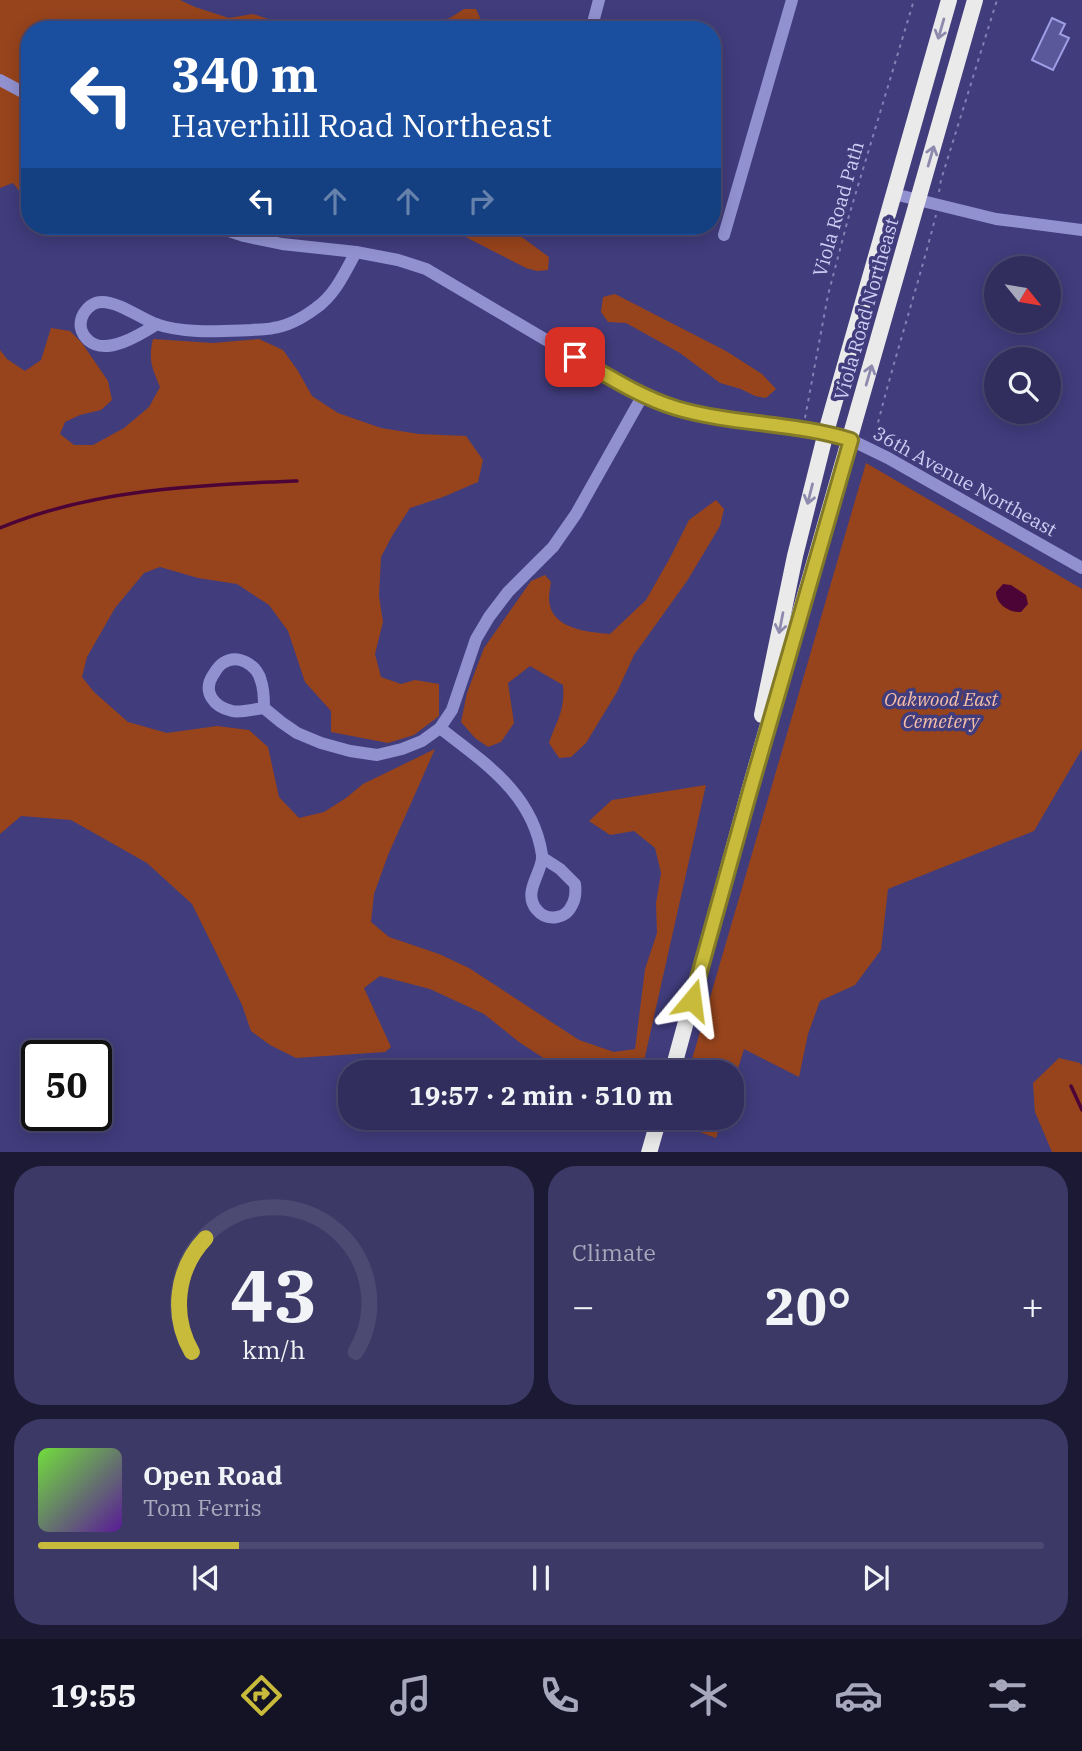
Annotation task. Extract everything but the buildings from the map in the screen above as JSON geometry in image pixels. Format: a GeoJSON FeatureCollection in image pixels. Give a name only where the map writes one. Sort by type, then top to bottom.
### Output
{"type":"FeatureCollection","features":[{"type":"Feature","properties":{"kind":"main road","name":"Viola Road Northeast"},"geometry":{"type":"LineString","coordinates":[[750,791],[759,730],[794,556],[826,432],[949,0]]}},
{"type":"Feature","properties":{"kind":"main road","name":"Viola Road Northeast"},"geometry":{"type":"LineString","coordinates":[[676,1060],[975,0]]}},
{"type":"Feature","properties":{"kind":"main road"},"geometry":{"type":"LineString","coordinates":[[649,1152],[656,1130]]}},
{"type":"Feature","properties":{"kind":"street"},"geometry":{"type":"LineString","coordinates":[[593,21],[599,0]]}},
{"type":"Feature","properties":{"kind":"street"},"geometry":{"type":"LineString","coordinates":[[724,235],[792,0]]}},
{"type":"Feature","properties":{"kind":"street"},"geometry":{"type":"LineString","coordinates":[[0,80],[21,91]]}},
{"type":"Feature","properties":{"kind":"street"},"geometry":{"type":"LineString","coordinates":[[894,194],[996,219],[1082,230]]}},
{"type":"Feature","properties":{"kind":"street","name":"36th Avenue Northeast"},"geometry":{"type":"LineString","coordinates":[[241,235],[282,244],[356,252],[398,260],[426,269],[642,396],[677,408],[718,417],[826,432],[851,440],[1081,567]]}},
{"type":"Feature","properties":{"kind":"street"},"geometry":{"type":"LineString","coordinates":[[157,324],[142,334],[105,346],[93,344],[86,339],[80,323],[86,309],[94,303],[102,302],[157,324],[181,329],[225,331],[274,328],[319,307],[333,292],[356,252]]}},
{"type":"Feature","properties":{"kind":"street"},"geometry":{"type":"LineString","coordinates":[[264,708],[261,678],[254,668],[245,661],[234,659],[223,662],[209,681],[211,699],[232,710],[264,708],[297,733],[321,743],[377,755],[422,741],[440,728],[452,710],[476,639],[489,617],[508,592],[553,547],[576,514],[642,396]]}},
{"type":"Feature","properties":{"kind":"street"},"geometry":{"type":"LineString","coordinates":[[440,728],[488,765],[509,785],[524,805],[543,858],[532,888],[532,900],[543,915],[560,917],[569,911],[574,903],[575,884],[560,869],[543,858]]}},
{"type":"Feature","properties":{"kind":"path","name":"Viola Road Path"},"geometry":{"type":"LineString","coordinates":[[802,429],[828,295],[914,0]]}},
{"type":"Feature","properties":{"kind":"path"},"geometry":{"type":"LineString","coordinates":[[871,450],[923,268],[941,180],[997,0]]}},
{"type":"Feature","properties":{"kind":"green space"},"geometry":{"type":"Polygon","coordinates":[[[0,0],[180,0],[229,18],[253,14],[273,21],[21,21],[21,193],[13,183],[0,188],[0,0]]]}},
{"type":"Feature","properties":{"kind":"green space"},"geometry":{"type":"Polygon","coordinates":[[[464,9],[476,9],[481,20],[437,21],[450,18],[464,9]]]}},
{"type":"Feature","properties":{"kind":"green space"},"geometry":{"type":"Polygon","coordinates":[[[462,235],[519,235],[549,257],[548,270],[526,268],[462,235]]]}},
{"type":"Feature","properties":{"kind":"green space"},"geometry":{"type":"Polygon","coordinates":[[[615,294],[726,351],[762,374],[776,389],[766,398],[720,383],[680,353],[626,323],[608,322],[601,312],[603,297],[615,294]]]}},
{"type":"Feature","properties":{"kind":"green space"},"geometry":{"type":"Polygon","coordinates":[[[51,328],[70,331],[82,343],[108,381],[112,400],[101,410],[65,422],[60,434],[74,445],[93,445],[124,428],[149,407],[160,387],[152,363],[153,339],[213,343],[259,339],[283,350],[312,396],[338,413],[381,428],[419,434],[466,436],[483,460],[478,482],[410,508],[381,557],[379,596],[383,622],[375,654],[381,677],[401,684],[415,680],[439,684],[439,716],[414,735],[388,743],[331,732],[331,711],[305,682],[288,631],[269,605],[237,584],[198,578],[160,567],[144,573],[115,608],[87,657],[82,677],[94,692],[128,722],[167,733],[217,726],[249,730],[268,747],[279,797],[299,818],[324,812],[363,784],[435,749],[388,855],[374,894],[371,922],[389,937],[439,954],[469,968],[579,1040],[614,1052],[635,1049],[645,969],[657,933],[656,903],[661,873],[655,848],[634,831],[610,835],[589,821],[612,800],[706,785],[644,1060],[546,1060],[484,1014],[430,989],[380,976],[364,988],[391,1047],[385,1052],[296,1058],[270,1045],[251,1031],[242,1005],[192,904],[147,863],[71,820],[21,816],[0,834],[0,350],[7,359],[25,371],[41,360],[51,328]]]}},
{"type":"Feature","properties":{"kind":"green space","name":"Oakwood East Cemetery"},"geometry":{"type":"Polygon","coordinates":[[[866,463],[1082,589],[1082,749],[1034,831],[888,889],[881,950],[855,985],[820,1001],[808,1034],[799,1077],[744,1049],[741,1060],[692,1060],[866,463]]]}},
{"type":"Feature","properties":{"kind":"green space"},"geometry":{"type":"Polygon","coordinates":[[[716,500],[724,509],[720,526],[687,581],[634,655],[617,692],[586,743],[571,757],[559,758],[549,743],[562,709],[563,685],[530,666],[508,683],[514,723],[501,742],[488,747],[475,738],[461,722],[467,693],[484,648],[531,581],[545,575],[551,582],[551,609],[563,623],[581,630],[610,634],[646,600],[689,520],[716,500]]]}},
{"type":"Feature","properties":{"kind":"green space"},"geometry":{"type":"Polygon","coordinates":[[[1059,1058],[1080,1063],[1082,1066],[1082,1152],[1052,1152],[1035,1112],[1033,1083],[1059,1058]]]}},
{"type":"Feature","properties":{"kind":"green space"},"geometry":{"type":"Polygon","coordinates":[[[694,1130],[718,1130],[716,1138],[694,1130]]]}},
{"type":"Feature","properties":{"kind":"shaded area"},"geometry":{"type":"Polygon","coordinates":[[[1003,584],[1011,585],[1026,595],[1028,604],[1021,612],[1008,609],[998,600],[996,592],[1003,584]]]}},
{"type":"Feature","properties":{"kind":"waterway"},"geometry":{"type":"LineString","coordinates":[[0,528],[72,505],[146,491],[297,481]]}},
{"type":"Feature","properties":{"kind":"waterway"},"geometry":{"type":"LineString","coordinates":[[1071,1086],[1082,1110]]}},
{"type":"Feature","properties":{"kind":"route"},"geometry":{"type":"LineString","coordinates":[[575,357],[642,396],[677,408],[718,417],[826,432],[851,440],[692,1000]]}}]}
